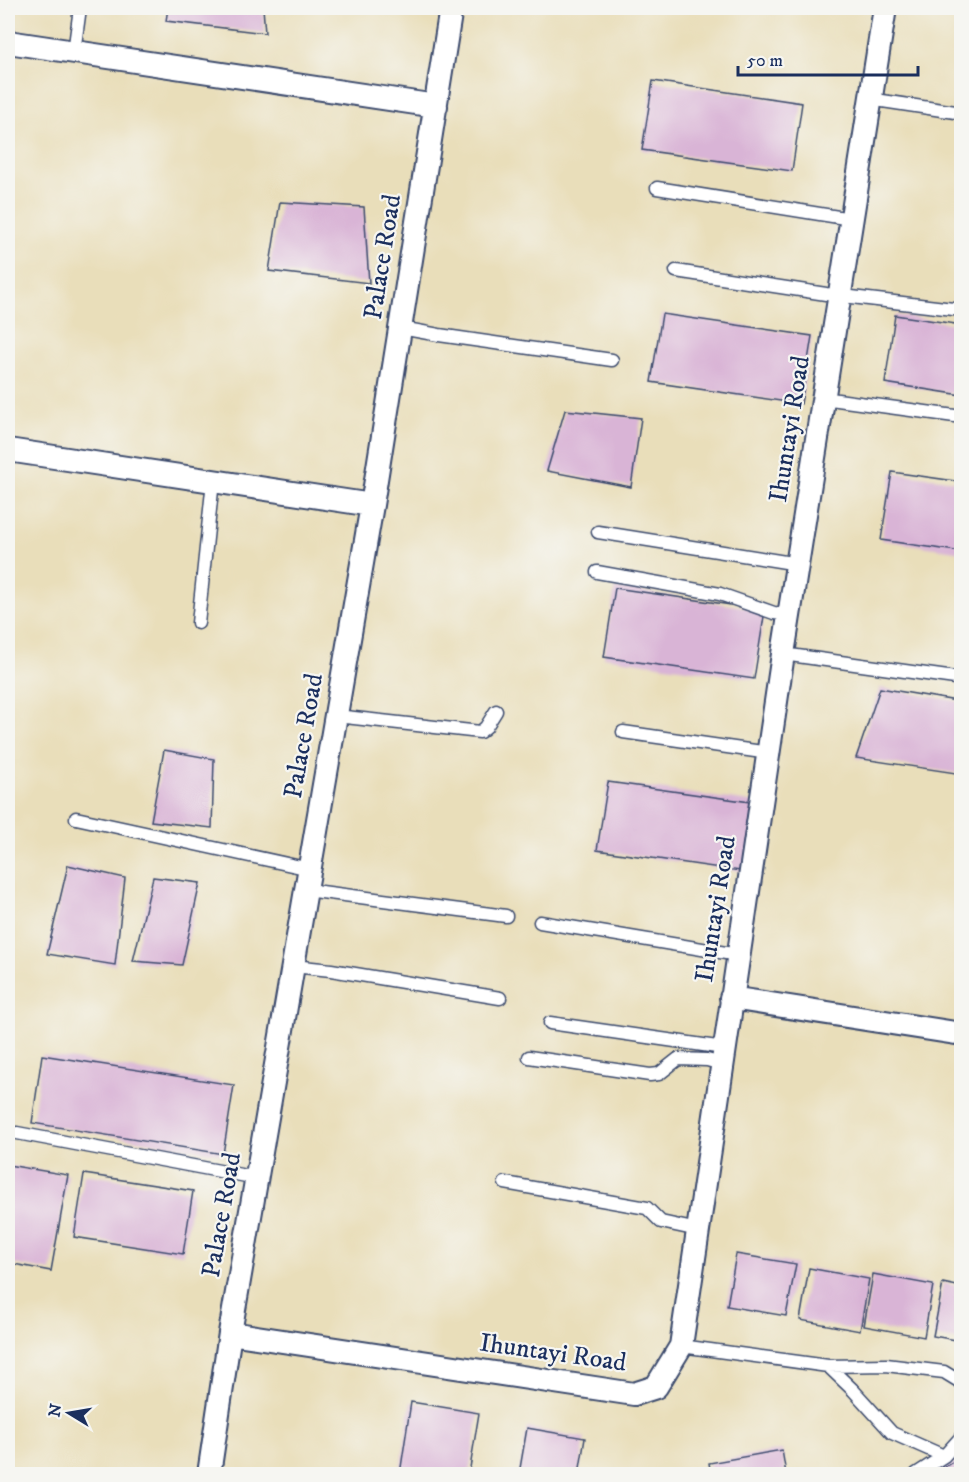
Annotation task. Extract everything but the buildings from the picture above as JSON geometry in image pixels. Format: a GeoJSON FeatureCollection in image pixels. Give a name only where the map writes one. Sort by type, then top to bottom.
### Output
{"type":"FeatureCollection","features":[{"type":"Feature","properties":{"kind":"street","name":"Palace Road"},"geometry":{"type":"LineString","coordinates":[[209,1474],[230,1333],[372,505],[451,8]]}},
{"type":"Feature","properties":{"kind":"street","name":"Ihuntayi Road"},"geometry":{"type":"LineString","coordinates":[[230,1333],[634,1394],[656,1387],[681,1346],[783,654],[885,8]]}},
{"type":"Feature","properties":{"kind":"street"},"geometry":{"type":"LineString","coordinates":[[8,42],[436,106]]}},
{"type":"Feature","properties":{"kind":"street"},"geometry":{"type":"LineString","coordinates":[[8,450],[372,505]]}},
{"type":"Feature","properties":{"kind":"street"},"geometry":{"type":"LineString","coordinates":[[731,998],[962,1034]]}},
{"type":"Feature","properties":{"kind":"lane"},"geometry":{"type":"LineString","coordinates":[[74,52],[80,8]]}},
{"type":"Feature","properties":{"kind":"lane"},"geometry":{"type":"LineString","coordinates":[[869,99],[962,113]]}},
{"type":"Feature","properties":{"kind":"lane"},"geometry":{"type":"LineString","coordinates":[[657,188],[851,219]]}},
{"type":"Feature","properties":{"kind":"lane"},"geometry":{"type":"LineString","coordinates":[[676,271],[839,296],[962,310]]}},
{"type":"Feature","properties":{"kind":"lane"},"geometry":{"type":"LineString","coordinates":[[400,327],[439,335],[612,360]]}},
{"type":"Feature","properties":{"kind":"lane"},"geometry":{"type":"LineString","coordinates":[[823,398],[962,417]]}},
{"type":"Feature","properties":{"kind":"lane"},"geometry":{"type":"LineString","coordinates":[[198,623],[213,481]]}},
{"type":"Feature","properties":{"kind":"lane"},"geometry":{"type":"LineString","coordinates":[[598,532],[798,564]]}},
{"type":"Feature","properties":{"kind":"lane"},"geometry":{"type":"LineString","coordinates":[[597,572],[720,594],[774,613],[790,615]]}},
{"type":"Feature","properties":{"kind":"lane"},"geometry":{"type":"LineString","coordinates":[[783,654],[962,679]]}},
{"type":"Feature","properties":{"kind":"lane"},"geometry":{"type":"LineString","coordinates":[[336,716],[480,732],[496,711]]}},
{"type":"Feature","properties":{"kind":"lane"},"geometry":{"type":"LineString","coordinates":[[623,732],[769,753]]}},
{"type":"Feature","properties":{"kind":"lane"},"geometry":{"type":"LineString","coordinates":[[76,818],[308,880],[506,916]]}},
{"type":"Feature","properties":{"kind":"lane"},"geometry":{"type":"LineString","coordinates":[[540,922],[738,955]]}},
{"type":"Feature","properties":{"kind":"lane"},"geometry":{"type":"LineString","coordinates":[[293,966],[331,970],[500,998]]}},
{"type":"Feature","properties":{"kind":"lane"},"geometry":{"type":"LineString","coordinates":[[550,1023],[723,1056]]}},
{"type":"Feature","properties":{"kind":"lane"},"geometry":{"type":"LineString","coordinates":[[530,1057],[650,1075],[659,1074],[678,1059],[707,1060],[723,1056]]}},
{"type":"Feature","properties":{"kind":"lane"},"geometry":{"type":"LineString","coordinates":[[17,1133],[257,1178]]}},
{"type":"Feature","properties":{"kind":"lane"},"geometry":{"type":"LineString","coordinates":[[505,1183],[647,1208],[661,1222],[698,1230]]}},
{"type":"Feature","properties":{"kind":"lane"},"geometry":{"type":"LineString","coordinates":[[681,1346],[828,1366],[886,1365],[944,1372],[962,1383]]}},
{"type":"Feature","properties":{"kind":"lane"},"geometry":{"type":"LineString","coordinates":[[828,1366],[854,1390],[892,1432],[945,1456]]}},
{"type":"Feature","properties":{"kind":"lane"},"geometry":{"type":"LineString","coordinates":[[916,1474],[945,1456],[962,1436]]}}]}
